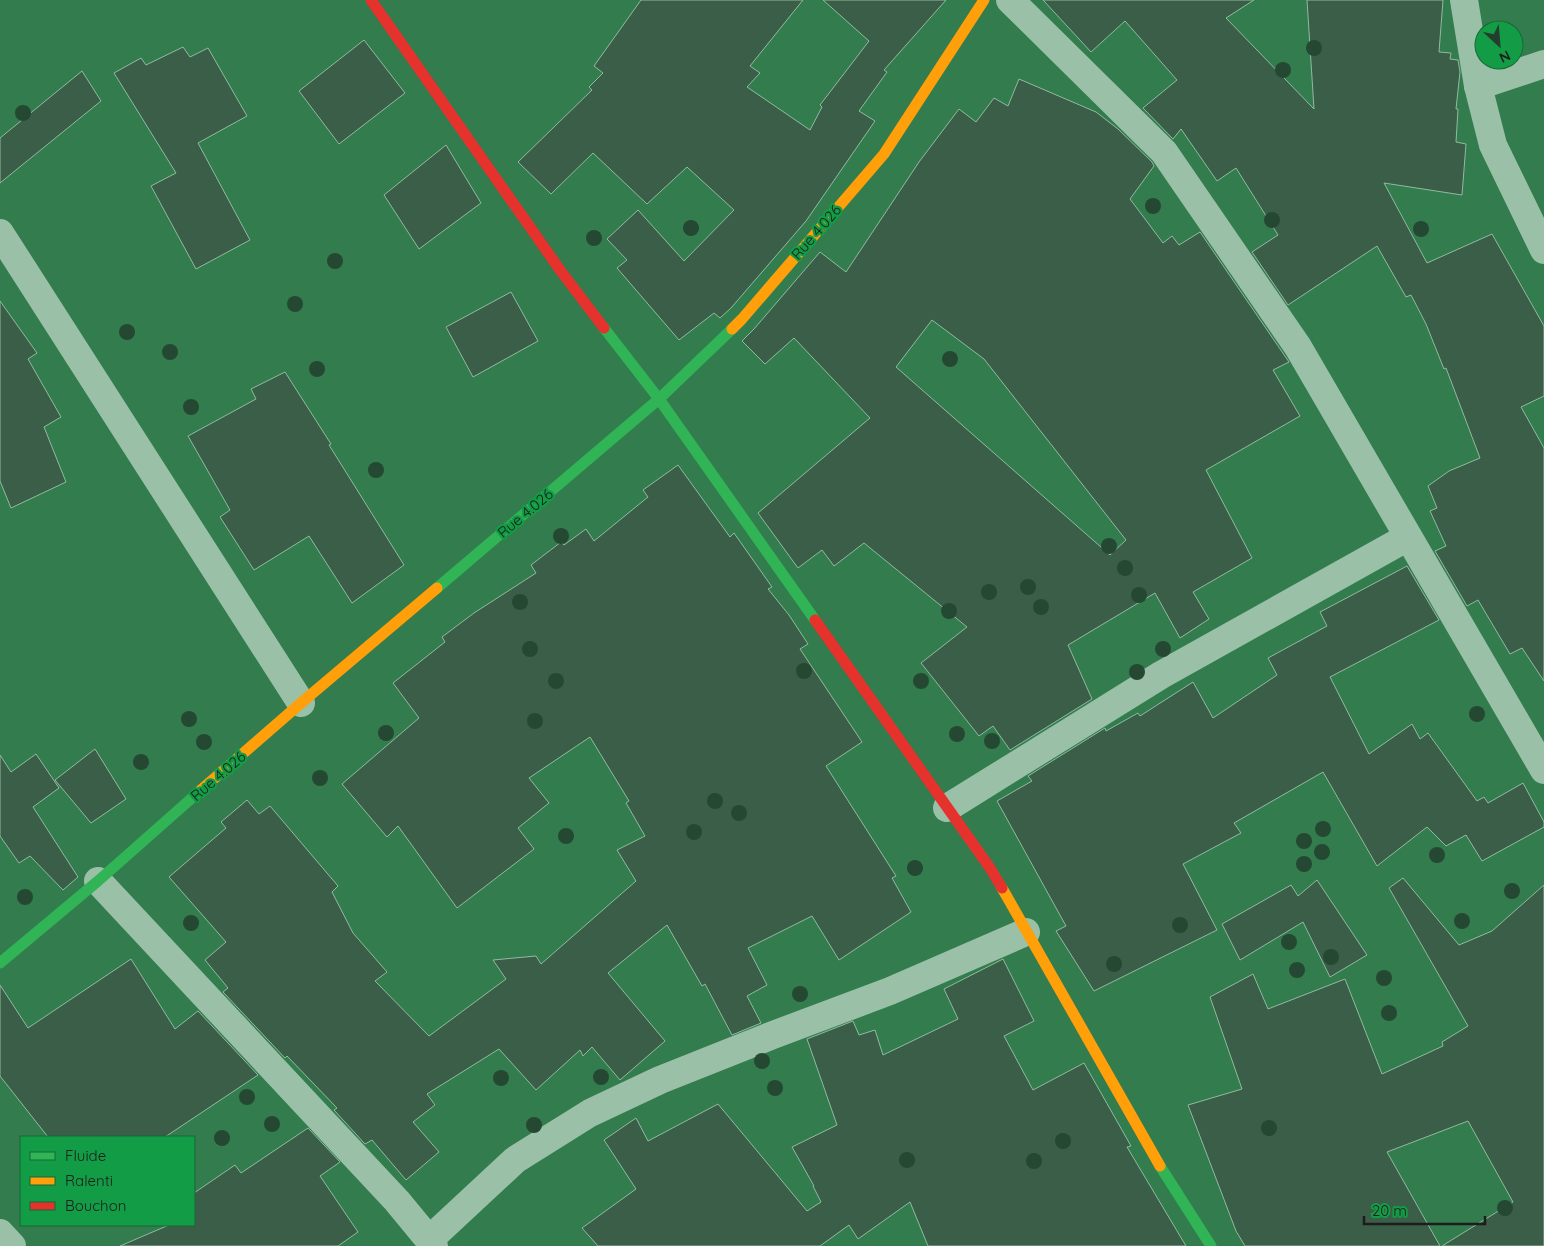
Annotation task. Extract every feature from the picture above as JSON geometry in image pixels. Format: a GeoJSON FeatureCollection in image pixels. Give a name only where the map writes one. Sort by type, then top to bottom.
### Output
{"type":"FeatureCollection","features":[{"type":"Feature","properties":{"kind":"street"},"geometry":{"type":"LineString","coordinates":[[371,0],[560,270],[659,399],[990,868],[1171,1185],[1211,1246]]}},
{"type":"Feature","properties":{"kind":"street","name":"Rue 4.026"},"geometry":{"type":"LineString","coordinates":[[2,958],[98,881],[302,703],[659,399],[742,319],[884,154],[984,0]]}},
{"type":"Feature","properties":{"kind":"street"},"geometry":{"type":"LineString","coordinates":[[1010,0],[1164,152],[1298,347],[1544,770]]}},
{"type":"Feature","properties":{"kind":"street"},"geometry":{"type":"LineString","coordinates":[[1464,0],[1478,86],[1493,145],[1544,250]]}},
{"type":"Feature","properties":{"kind":"street"},"geometry":{"type":"LineString","coordinates":[[1478,86],[1544,64]]}},
{"type":"Feature","properties":{"kind":"street"},"geometry":{"type":"LineString","coordinates":[[0,232],[302,703]]}},
{"type":"Feature","properties":{"kind":"street"},"geometry":{"type":"LineString","coordinates":[[947,808],[1161,675],[1408,537]]}},
{"type":"Feature","properties":{"kind":"street"},"geometry":{"type":"LineString","coordinates":[[98,881],[397,1201],[431,1243],[515,1160],[590,1113],[660,1080],[890,991],[1026,932]]}},
{"type":"Feature","properties":{"kind":"street"},"geometry":{"type":"LineString","coordinates":[[0,1233],[12,1246]]}},
{"type":"Feature","properties":{"kind":"building"},"geometry":{"type":"Polygon","coordinates":[[[641,0],[803,0],[750,66],[760,73],[747,87],[810,130],[822,107],[820,105],[869,41],[823,0],[946,0],[884,70],[887,72],[859,111],[875,121],[806,221],[731,308],[720,318],[714,313],[679,340],[617,268],[627,260],[607,239],[638,210],[684,261],[734,210],[687,167],[647,204],[593,153],[551,194],[518,162],[592,90],[589,87],[603,73],[594,66],[641,0]]]}},
{"type":"Feature","properties":{"kind":"building"},"geometry":{"type":"Polygon","coordinates":[[[1043,0],[1254,0],[1226,18],[1314,109],[1307,0],[1443,0],[1439,52],[1451,53],[1450,59],[1458,60],[1460,72],[1456,109],[1458,109],[1456,142],[1466,144],[1462,195],[1384,183],[1427,263],[1492,234],[1544,326],[1544,396],[1521,407],[1544,448],[1544,681],[1522,648],[1510,654],[1478,600],[1467,606],[1435,551],[1446,546],[1430,511],[1437,508],[1428,486],[1449,471],[1480,458],[1446,368],[1444,369],[1426,324],[1411,295],[1406,297],[1377,246],[1288,305],[1252,252],[1278,235],[1236,168],[1217,181],[1181,129],[1173,139],[1143,108],[1177,80],[1125,21],[1091,52],[1043,0]]]}},
{"type":"Feature","properties":{"kind":"building"},"geometry":{"type":"Polygon","coordinates":[[[364,40],[405,93],[339,144],[299,91],[364,40]]]}},
{"type":"Feature","properties":{"kind":"building"},"geometry":{"type":"Polygon","coordinates":[[[183,47],[190,57],[208,48],[247,116],[198,143],[250,240],[196,269],[151,186],[176,173],[114,73],[141,58],[146,65],[183,47]]]}},
{"type":"Feature","properties":{"kind":"building"},"geometry":{"type":"Polygon","coordinates":[[[82,71],[101,101],[0,183],[0,138],[82,71]]]}},
{"type":"Feature","properties":{"kind":"building"},"geometry":{"type":"Polygon","coordinates":[[[1019,79],[1096,112],[1118,129],[1152,162],[1154,166],[1130,199],[1163,243],[1172,236],[1179,245],[1200,232],[1289,362],[1273,370],[1300,416],[1206,470],[1252,558],[1193,592],[1209,619],[1180,638],[1155,593],[1068,645],[1092,699],[1010,750],[993,726],[979,736],[921,663],[967,627],[864,543],[834,566],[822,550],[798,568],[758,513],[870,418],[794,338],[765,364],[742,341],[820,252],[846,272],[919,162],[959,109],[976,122],[994,98],[1008,106],[1019,79]],[[932,320],[896,367],[1110,555],[1126,540],[984,359],[932,320]]]}},
{"type":"Feature","properties":{"kind":"building"},"geometry":{"type":"Polygon","coordinates":[[[446,145],[481,203],[419,249],[384,195],[446,145]]]}},
{"type":"Feature","properties":{"kind":"building"},"geometry":{"type":"Polygon","coordinates":[[[511,292],[538,341],[473,377],[446,327],[511,292]]]}},
{"type":"Feature","properties":{"kind":"building"},"geometry":{"type":"Polygon","coordinates":[[[0,301],[37,353],[28,359],[61,417],[44,427],[66,482],[11,508],[0,481],[0,301]]]}},
{"type":"Feature","properties":{"kind":"building"},"geometry":{"type":"Polygon","coordinates":[[[285,372],[404,565],[352,603],[309,536],[254,570],[220,517],[230,510],[188,436],[256,399],[251,389],[285,372]]]}},
{"type":"Feature","properties":{"kind":"building"},"geometry":{"type":"Polygon","coordinates":[[[678,465],[730,537],[734,533],[772,587],[768,589],[789,615],[808,644],[800,649],[862,742],[826,766],[896,876],[892,878],[911,912],[839,960],[812,916],[748,948],[767,985],[747,996],[761,1023],[732,1035],[705,984],[702,986],[667,925],[608,973],[665,1041],[620,1080],[592,1047],[583,1056],[580,1050],[536,1090],[499,1049],[427,1094],[435,1105],[413,1122],[439,1152],[406,1180],[372,1140],[365,1144],[334,1110],[337,1108],[287,1056],[285,1058],[223,992],[228,988],[205,960],[226,942],[169,877],[226,828],[221,822],[247,800],[259,814],[270,806],[338,886],[332,892],[353,933],[387,972],[375,981],[429,1036],[506,979],[493,960],[536,956],[541,964],[636,881],[617,850],[645,836],[626,803],[629,801],[590,737],[529,778],[549,803],[518,828],[534,849],[457,908],[398,826],[387,837],[342,784],[419,718],[393,683],[445,642],[442,637],[474,613],[536,573],[531,565],[561,542],[564,545],[586,529],[594,541],[648,497],[643,490],[678,465]]]}},
{"type":"Feature","properties":{"kind":"building"},"geometry":{"type":"Polygon","coordinates":[[[1407,566],[1439,620],[1330,677],[1369,754],[1412,724],[1420,739],[1428,733],[1477,801],[1484,797],[1488,803],[1523,783],[1544,822],[1544,827],[1482,861],[1466,835],[1446,846],[1427,827],[1377,866],[1323,772],[1234,823],[1241,833],[1183,864],[1217,930],[1094,991],[1056,931],[1066,926],[997,801],[1032,781],[1028,776],[1105,728],[1106,731],[1138,713],[1140,716],[1193,682],[1213,718],[1277,675],[1268,658],[1327,626],[1320,612],[1407,566]]]}},
{"type":"Feature","properties":{"kind":"building"},"geometry":{"type":"Polygon","coordinates":[[[95,749],[126,799],[91,823],[55,780],[95,749]]]}},
{"type":"Feature","properties":{"kind":"building"},"geometry":{"type":"Polygon","coordinates":[[[36,754],[59,788],[33,807],[78,877],[63,890],[30,856],[19,863],[0,836],[0,755],[11,772],[36,754]]]}},
{"type":"Feature","properties":{"kind":"building"},"geometry":{"type":"Polygon","coordinates":[[[1403,878],[1459,945],[1492,931],[1544,885],[1544,1246],[1442,1246],[1513,1202],[1468,1121],[1387,1152],[1440,1246],[1245,1246],[1236,1231],[1188,1105],[1242,1089],[1210,997],[1253,974],[1268,1009],[1345,979],[1382,1074],[1443,1046],[1442,1042],[1468,1026],[1389,888],[1403,878]]]}},
{"type":"Feature","properties":{"kind":"building"},"geometry":{"type":"Polygon","coordinates":[[[1317,880],[1367,955],[1330,977],[1303,922],[1240,960],[1222,924],[1291,885],[1298,896],[1317,880]]]}},
{"type":"Feature","properties":{"kind":"building"},"geometry":{"type":"Polygon","coordinates":[[[131,959],[175,1029],[198,1011],[258,1075],[166,1136],[47,1136],[0,1076],[0,985],[28,1028],[131,959]]]}},
{"type":"Feature","properties":{"kind":"building"},"geometry":{"type":"Polygon","coordinates":[[[1003,959],[1034,1021],[1004,1036],[1033,1090],[1084,1063],[1131,1146],[1127,1147],[1186,1246],[928,1246],[910,1202],[858,1239],[849,1225],[820,1246],[598,1246],[582,1228],[636,1189],[604,1140],[636,1118],[648,1141],[718,1104],[807,1211],[821,1202],[792,1147],[837,1125],[807,1039],[853,1021],[859,1035],[875,1030],[883,1055],[958,1019],[944,989],[1003,959]]]}},
{"type":"Feature","properties":{"kind":"building"},"geometry":{"type":"Polygon","coordinates":[[[308,1128],[340,1162],[320,1176],[358,1232],[338,1246],[120,1246],[167,1226],[195,1226],[195,1192],[235,1165],[241,1173],[308,1128]]]}},
{"type":"Feature","properties":{"kind":"traffic: fast"},"geometry":{"type":"LineString","coordinates":[[604,328],[659,399],[815,620]]}},
{"type":"Feature","properties":{"kind":"traffic: fast"},"geometry":{"type":"LineString","coordinates":[[437,588],[659,399],[732,329]]}},
{"type":"Feature","properties":{"kind":"traffic: fast"},"geometry":{"type":"LineString","coordinates":[[0,963],[98,881],[201,790]]}},
{"type":"Feature","properties":{"kind":"traffic: fast"},"geometry":{"type":"LineString","coordinates":[[1160,1166],[1211,1246]]}},
{"type":"Feature","properties":{"kind":"traffic: slow"},"geometry":{"type":"LineString","coordinates":[[732,329],[884,154],[984,0]]}},
{"type":"Feature","properties":{"kind":"traffic: slow"},"geometry":{"type":"LineString","coordinates":[[201,790],[437,588]]}},
{"type":"Feature","properties":{"kind":"traffic: slow"},"geometry":{"type":"LineString","coordinates":[[1002,888],[1160,1166]]}},
{"type":"Feature","properties":{"kind":"traffic: jam"},"geometry":{"type":"LineString","coordinates":[[371,0],[560,270],[604,328]]}},
{"type":"Feature","properties":{"kind":"traffic: jam"},"geometry":{"type":"LineString","coordinates":[[815,620],[990,868],[1002,888]]}}]}
